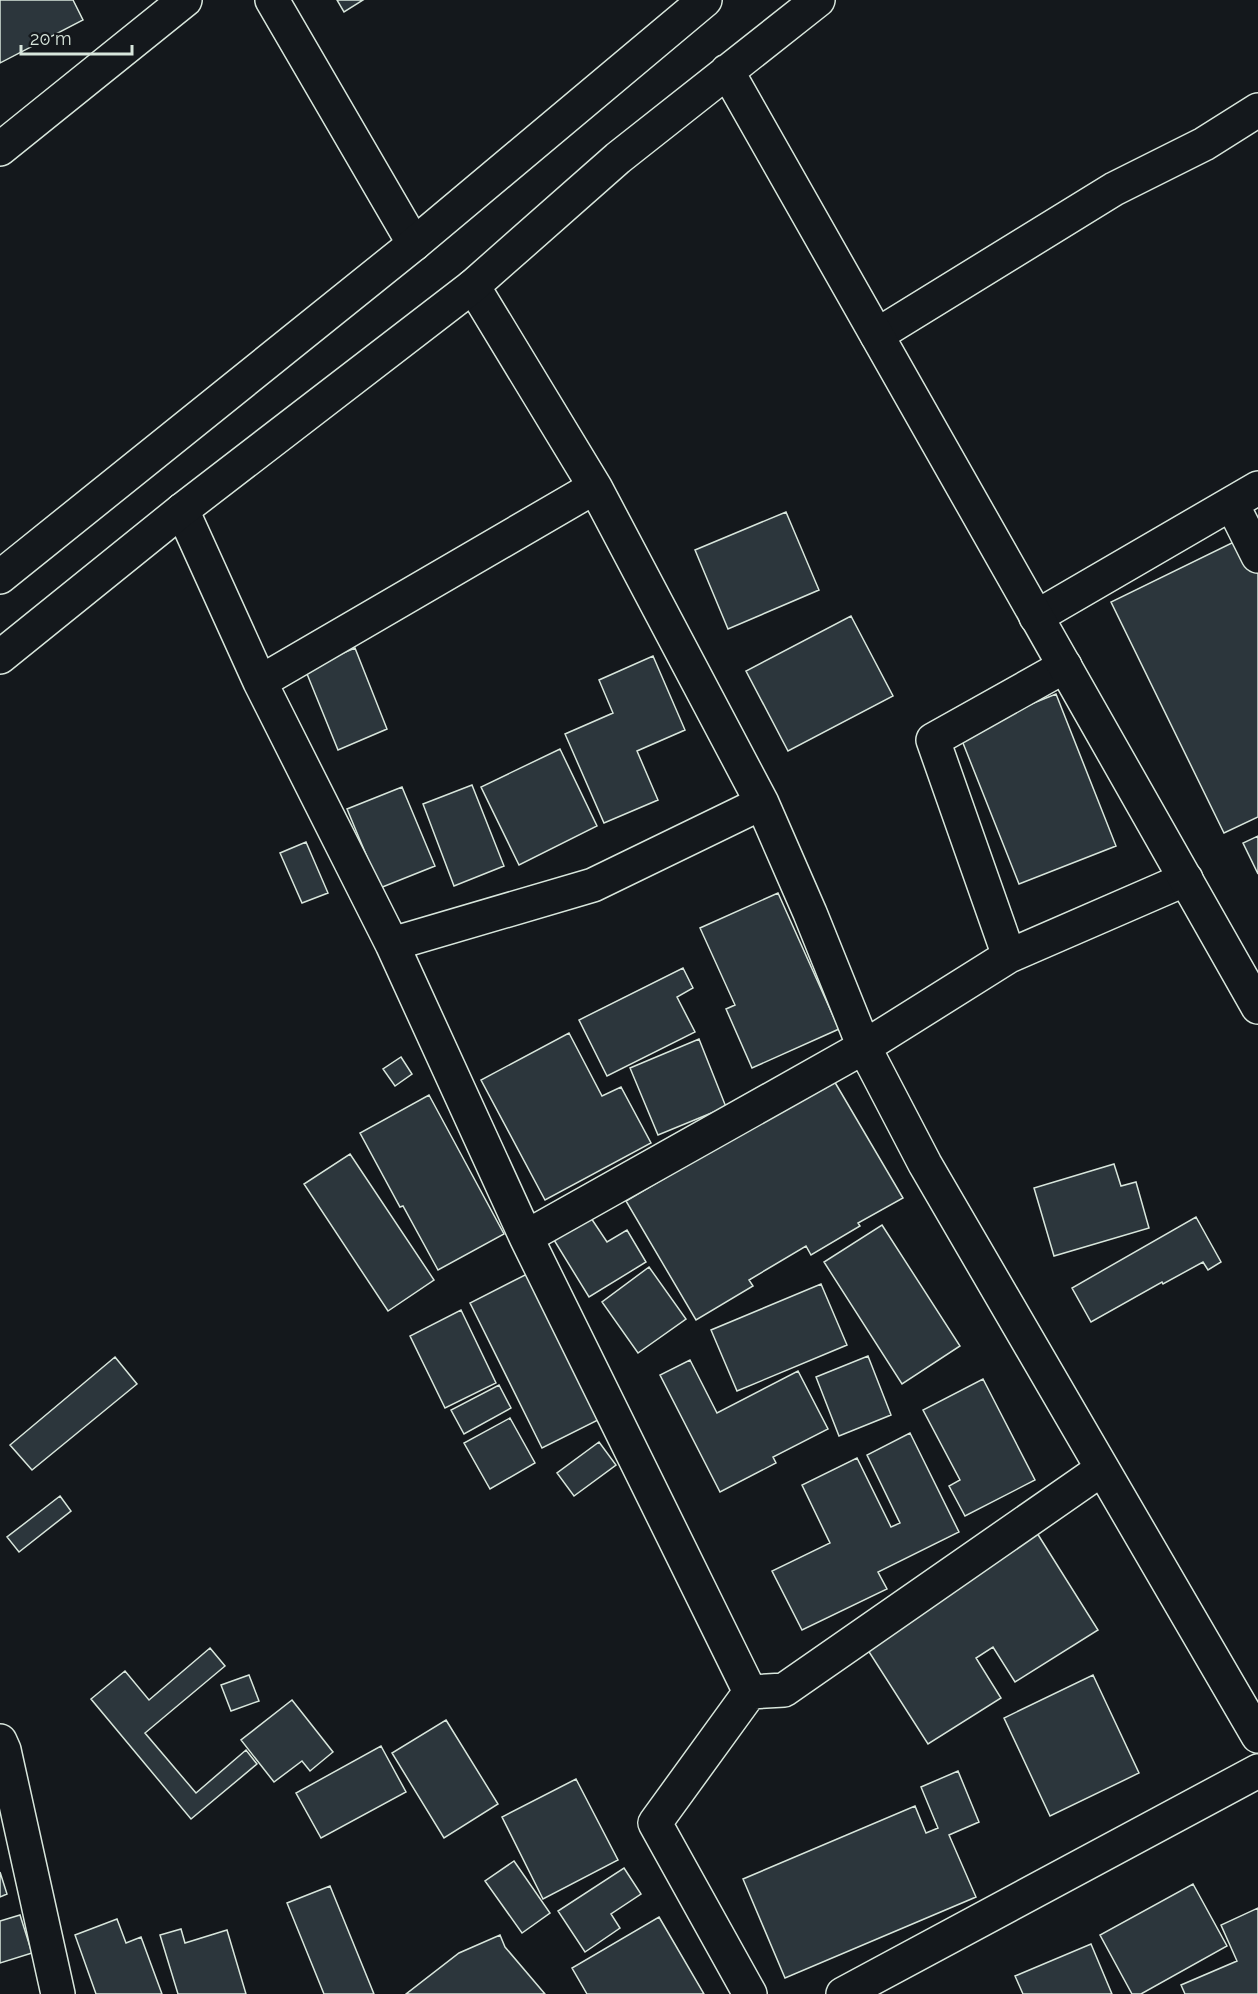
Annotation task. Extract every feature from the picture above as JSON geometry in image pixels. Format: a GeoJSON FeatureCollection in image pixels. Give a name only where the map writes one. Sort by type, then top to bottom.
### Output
{"type":"FeatureCollection","features":[{"type":"Feature","properties":{"kind":"street"},"geometry":{"type":"LineString","coordinates":[[0,149],[185,0]]}},
{"type":"Feature","properties":{"kind":"street"},"geometry":{"type":"LineString","coordinates":[[272,0],[414,244]]}},
{"type":"Feature","properties":{"kind":"street"},"geometry":{"type":"LineString","coordinates":[[0,577],[414,244],[705,0]]}},
{"type":"Feature","properties":{"kind":"street"},"geometry":{"type":"LineString","coordinates":[[0,657],[182,510],[473,286],[618,158],[818,0]]}},
{"type":"Feature","properties":{"kind":"street"},"geometry":{"type":"LineString","coordinates":[[727,71],[1258,1007]]}},
{"type":"Feature","properties":{"kind":"street"},"geometry":{"type":"LineString","coordinates":[[876,335],[1114,189],[1204,144],[1258,110]]}},
{"type":"Feature","properties":{"kind":"street"},"geometry":{"type":"LineString","coordinates":[[473,286],[595,487],[762,803],[810,913],[864,1047],[926,1164],[1258,1737]]}},
{"type":"Feature","properties":{"kind":"street"},"geometry":{"type":"LineString","coordinates":[[260,682],[595,487]]}},
{"type":"Feature","properties":{"kind":"street"},"geometry":{"type":"LineString","coordinates":[[1036,617],[1245,496],[1258,556]]}},
{"type":"Feature","properties":{"kind":"street"},"geometry":{"type":"LineString","coordinates":[[182,510],[260,682],[392,944],[526,1237],[750,1692]]}},
{"type":"Feature","properties":{"kind":"street"},"geometry":{"type":"LineString","coordinates":[[1009,956],[933,740],[1065,666]]}},
{"type":"Feature","properties":{"kind":"street"},"geometry":{"type":"LineString","coordinates":[[392,944],[592,885],[762,803]]}},
{"type":"Feature","properties":{"kind":"street"},"geometry":{"type":"LineString","coordinates":[[526,1237],[864,1047],[1009,956],[1186,879]]}},
{"type":"Feature","properties":{"kind":"street"},"geometry":{"type":"LineString","coordinates":[[750,1692],[784,1690],[1102,1469]]}},
{"type":"Feature","properties":{"kind":"street"},"geometry":{"type":"LineString","coordinates":[[750,1692],[656,1823],[750,1994]]}},
{"type":"Feature","properties":{"kind":"street"},"geometry":{"type":"LineString","coordinates":[[0,1741],[4,1750],[58,1994]]}},
{"type":"Feature","properties":{"kind":"street"},"geometry":{"type":"LineString","coordinates":[[843,1994],[1258,1771]]}},
{"type":"Feature","properties":{"kind":"building"},"geometry":{"type":"Polygon","coordinates":[[[0,0],[73,0],[83,20],[0,63],[0,0]]]}},
{"type":"Feature","properties":{"kind":"building"},"geometry":{"type":"Polygon","coordinates":[[[337,0],[363,0],[344,12],[337,0]]]}},
{"type":"Feature","properties":{"kind":"building"},"geometry":{"type":"Polygon","coordinates":[[[786,512],[819,590],[728,629],[695,550],[786,512]]]}},
{"type":"Feature","properties":{"kind":"building"},"geometry":{"type":"Polygon","coordinates":[[[1242,538],[1258,571],[1258,817],[1224,833],[1111,602],[1242,538]]]}},
{"type":"Feature","properties":{"kind":"building"},"geometry":{"type":"Polygon","coordinates":[[[851,616],[893,696],[788,751],[746,671],[851,616]]]}},
{"type":"Feature","properties":{"kind":"building"},"geometry":{"type":"Polygon","coordinates":[[[355,648],[387,729],[338,750],[305,669],[355,648]]]}},
{"type":"Feature","properties":{"kind":"building"},"geometry":{"type":"Polygon","coordinates":[[[653,656],[685,730],[637,751],[658,800],[604,823],[565,734],[613,713],[599,680],[653,656]]]}},
{"type":"Feature","properties":{"kind":"building"},"geometry":{"type":"Polygon","coordinates":[[[1056,694],[1116,846],[1019,884],[959,733],[1056,694]]]}},
{"type":"Feature","properties":{"kind":"building"},"geometry":{"type":"Polygon","coordinates":[[[560,749],[597,826],[519,865],[481,787],[560,749]]]}},
{"type":"Feature","properties":{"kind":"building"},"geometry":{"type":"Polygon","coordinates":[[[472,785],[504,866],[454,886],[423,804],[472,785]]]}},
{"type":"Feature","properties":{"kind":"building"},"geometry":{"type":"Polygon","coordinates":[[[402,787],[435,866],[380,888],[347,809],[402,787]]]}},
{"type":"Feature","properties":{"kind":"building"},"geometry":{"type":"Polygon","coordinates":[[[1258,836],[1258,874],[1243,843],[1258,836]]]}},
{"type":"Feature","properties":{"kind":"building"},"geometry":{"type":"Polygon","coordinates":[[[306,842],[328,893],[302,903],[280,853],[306,842]]]}},
{"type":"Feature","properties":{"kind":"building"},"geometry":{"type":"Polygon","coordinates":[[[778,893],[839,1029],[752,1068],[726,1009],[735,1005],[700,928],[778,893]]]}},
{"type":"Feature","properties":{"kind":"building"},"geometry":{"type":"Polygon","coordinates":[[[683,968],[693,988],[677,997],[695,1032],[607,1076],[579,1020],[683,968]]]}},
{"type":"Feature","properties":{"kind":"building"},"geometry":{"type":"Polygon","coordinates":[[[569,1033],[602,1096],[621,1087],[651,1143],[545,1200],[481,1080],[569,1033]]]}},
{"type":"Feature","properties":{"kind":"building"},"geometry":{"type":"Polygon","coordinates":[[[699,1039],[726,1107],[658,1135],[630,1068],[699,1039]]]}},
{"type":"Feature","properties":{"kind":"building"},"geometry":{"type":"Polygon","coordinates":[[[401,1057],[412,1074],[395,1086],[383,1069],[401,1057]]]}},
{"type":"Feature","properties":{"kind":"building"},"geometry":{"type":"Polygon","coordinates":[[[833,1079],[903,1198],[858,1223],[860,1226],[811,1255],[806,1246],[749,1280],[753,1286],[696,1320],[626,1201],[833,1079]]]}},
{"type":"Feature","properties":{"kind":"building"},"geometry":{"type":"Polygon","coordinates":[[[429,1095],[504,1234],[438,1270],[403,1206],[400,1207],[360,1133],[429,1095]]]}},
{"type":"Feature","properties":{"kind":"building"},"geometry":{"type":"Polygon","coordinates":[[[350,1154],[434,1280],[388,1311],[304,1184],[350,1154]]]}},
{"type":"Feature","properties":{"kind":"building"},"geometry":{"type":"Polygon","coordinates":[[[1114,1164],[1121,1186],[1136,1182],[1149,1228],[1054,1256],[1034,1188],[1114,1164]]]}},
{"type":"Feature","properties":{"kind":"building"},"geometry":{"type":"Polygon","coordinates":[[[1196,1217],[1221,1262],[1208,1270],[1203,1262],[1091,1322],[1072,1288],[1196,1217]]]}},
{"type":"Feature","properties":{"kind":"building"},"geometry":{"type":"Polygon","coordinates":[[[591,1218],[607,1242],[627,1230],[646,1262],[589,1297],[554,1240],[591,1218]]]}},
{"type":"Feature","properties":{"kind":"building"},"geometry":{"type":"Polygon","coordinates":[[[882,1225],[960,1346],[902,1384],[824,1262],[882,1225]]]}},
{"type":"Feature","properties":{"kind":"building"},"geometry":{"type":"Polygon","coordinates":[[[649,1267],[686,1319],[638,1353],[602,1302],[649,1267]]]}},
{"type":"Feature","properties":{"kind":"building"},"geometry":{"type":"Polygon","coordinates":[[[535,1270],[608,1415],[542,1448],[470,1303],[535,1270]]]}},
{"type":"Feature","properties":{"kind":"building"},"geometry":{"type":"Polygon","coordinates":[[[821,1284],[847,1345],[737,1391],[711,1330],[821,1284]]]}},
{"type":"Feature","properties":{"kind":"building"},"geometry":{"type":"Polygon","coordinates":[[[461,1310],[496,1383],[445,1408],[410,1336],[461,1310]]]}},
{"type":"Feature","properties":{"kind":"building"},"geometry":{"type":"Polygon","coordinates":[[[868,1356],[891,1415],[839,1436],[816,1377],[868,1356]]]}},
{"type":"Feature","properties":{"kind":"building"},"geometry":{"type":"Polygon","coordinates":[[[115,1357],[137,1384],[32,1470],[10,1445],[115,1357]]]}},
{"type":"Feature","properties":{"kind":"building"},"geometry":{"type":"Polygon","coordinates":[[[690,1360],[717,1413],[798,1371],[828,1429],[773,1457],[776,1463],[720,1492],[660,1375],[690,1360]]]}},
{"type":"Feature","properties":{"kind":"building"},"geometry":{"type":"Polygon","coordinates":[[[983,1379],[1035,1480],[965,1516],[949,1486],[960,1480],[923,1410],[983,1379]]]}},
{"type":"Feature","properties":{"kind":"building"},"geometry":{"type":"Polygon","coordinates":[[[499,1385],[511,1408],[464,1434],[451,1410],[499,1385]]]}},
{"type":"Feature","properties":{"kind":"building"},"geometry":{"type":"Polygon","coordinates":[[[510,1418],[535,1463],[490,1489],[464,1443],[510,1418]]]}},
{"type":"Feature","properties":{"kind":"building"},"geometry":{"type":"Polygon","coordinates":[[[910,1433],[959,1532],[878,1572],[887,1589],[802,1630],[772,1571],[830,1543],[802,1485],[857,1458],[891,1527],[900,1523],[867,1455],[910,1433]]]}},
{"type":"Feature","properties":{"kind":"building"},"geometry":{"type":"Polygon","coordinates":[[[599,1442],[616,1465],[574,1496],[557,1473],[599,1442]]]}},
{"type":"Feature","properties":{"kind":"building"},"geometry":{"type":"Polygon","coordinates":[[[60,1496],[71,1511],[19,1552],[7,1537],[60,1496]]]}},
{"type":"Feature","properties":{"kind":"building"},"geometry":{"type":"Polygon","coordinates":[[[1037,1533],[1098,1630],[1015,1682],[993,1647],[976,1658],[1001,1698],[928,1744],[864,1644],[1037,1533]]]}},
{"type":"Feature","properties":{"kind":"building"},"geometry":{"type":"Polygon","coordinates":[[[210,1648],[225,1666],[145,1733],[196,1793],[246,1750],[257,1764],[191,1819],[91,1699],[125,1671],[149,1700],[210,1648]]]}},
{"type":"Feature","properties":{"kind":"building"},"geometry":{"type":"Polygon","coordinates":[[[249,1675],[259,1701],[231,1711],[221,1685],[249,1675]]]}},
{"type":"Feature","properties":{"kind":"building"},"geometry":{"type":"Polygon","coordinates":[[[1093,1675],[1139,1773],[1050,1816],[1004,1718],[1093,1675]]]}},
{"type":"Feature","properties":{"kind":"building"},"geometry":{"type":"Polygon","coordinates":[[[292,1700],[333,1752],[310,1771],[302,1761],[274,1782],[241,1740],[292,1700]]]}},
{"type":"Feature","properties":{"kind":"building"},"geometry":{"type":"Polygon","coordinates":[[[446,1720],[498,1804],[444,1838],[392,1753],[446,1720]]]}},
{"type":"Feature","properties":{"kind":"building"},"geometry":{"type":"Polygon","coordinates":[[[381,1746],[406,1792],[321,1838],[296,1793],[381,1746]]]}},
{"type":"Feature","properties":{"kind":"building"},"geometry":{"type":"Polygon","coordinates":[[[958,1771],[979,1822],[949,1835],[976,1897],[785,1978],[743,1879],[915,1806],[926,1833],[938,1828],[921,1787],[958,1771]]]}},
{"type":"Feature","properties":{"kind":"building"},"geometry":{"type":"Polygon","coordinates":[[[576,1779],[618,1860],[543,1899],[502,1817],[576,1779]]]}},
{"type":"Feature","properties":{"kind":"building"},"geometry":{"type":"Polygon","coordinates":[[[514,1861],[550,1913],[522,1933],[485,1881],[514,1861]]]}},
{"type":"Feature","properties":{"kind":"building"},"geometry":{"type":"Polygon","coordinates":[[[624,1868],[641,1894],[611,1914],[620,1928],[585,1952],[558,1911],[624,1868]]]}},
{"type":"Feature","properties":{"kind":"building"},"geometry":{"type":"Polygon","coordinates":[[[0,1872],[7,1894],[0,1897],[0,1872]]]}},
{"type":"Feature","properties":{"kind":"building"},"geometry":{"type":"Polygon","coordinates":[[[1193,1884],[1227,1946],[1141,1994],[1132,1994],[1100,1935],[1193,1884]]]}},
{"type":"Feature","properties":{"kind":"building"},"geometry":{"type":"Polygon","coordinates":[[[330,1886],[374,1994],[324,1994],[287,1903],[330,1886]]]}},
{"type":"Feature","properties":{"kind":"building"},"geometry":{"type":"Polygon","coordinates":[[[1258,1908],[1258,1994],[1185,1994],[1181,1985],[1237,1961],[1221,1925],[1258,1908]]]}},
{"type":"Feature","properties":{"kind":"building"},"geometry":{"type":"Polygon","coordinates":[[[20,1915],[32,1953],[0,1963],[0,1921],[20,1915]]]}},
{"type":"Feature","properties":{"kind":"building"},"geometry":{"type":"Polygon","coordinates":[[[659,1917],[704,1994],[587,1994],[572,1968],[659,1917]]]}},
{"type":"Feature","properties":{"kind":"building"},"geometry":{"type":"Polygon","coordinates":[[[117,1919],[126,1943],[141,1937],[162,1994],[96,1994],[75,1935],[117,1919]]]}},
{"type":"Feature","properties":{"kind":"building"},"geometry":{"type":"Polygon","coordinates":[[[181,1929],[185,1943],[227,1930],[246,1994],[178,1994],[160,1935],[181,1929]]]}},
{"type":"Feature","properties":{"kind":"building"},"geometry":{"type":"Polygon","coordinates":[[[500,1935],[505,1947],[545,1994],[406,1994],[459,1953],[500,1935]]]}},
{"type":"Feature","properties":{"kind":"building"},"geometry":{"type":"Polygon","coordinates":[[[1091,1944],[1112,1994],[1023,1994],[1015,1976],[1091,1944]]]}}]}
